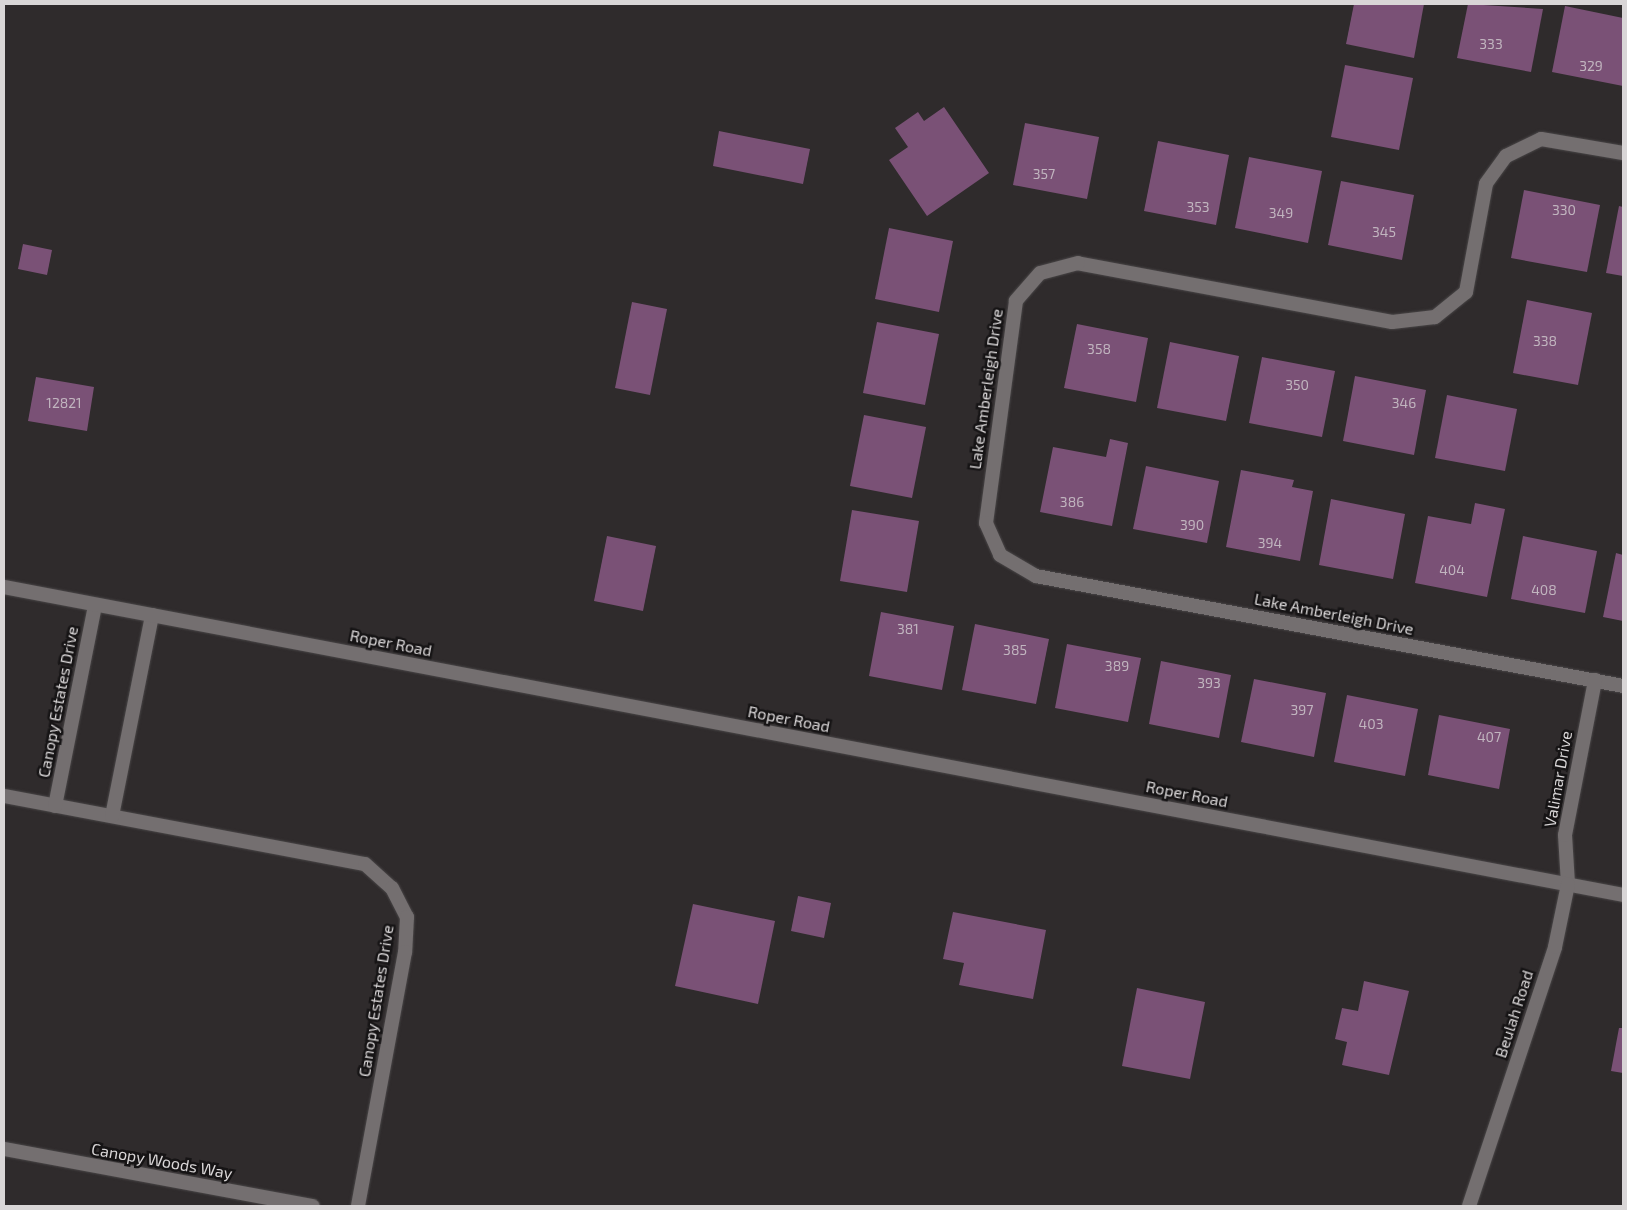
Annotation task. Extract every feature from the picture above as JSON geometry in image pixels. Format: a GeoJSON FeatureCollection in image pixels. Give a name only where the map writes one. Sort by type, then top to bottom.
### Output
{"type":"FeatureCollection","features":[{"type":"Feature","properties":{"kind":"street","name":"Lake Amberleigh Drive"},"geometry":{"type":"LineString","coordinates":[[1623,153],[1541,139],[1506,156],[1486,184],[1466,292],[1435,317],[1392,322],[1078,263],[1040,273],[1016,301],[986,523],[1000,555],[1036,576],[1623,686]]}},
{"type":"Feature","properties":{"kind":"street","name":"Roper Road"},"geometry":{"type":"LineString","coordinates":[[4,587],[1568,884]]}},
{"type":"Feature","properties":{"kind":"street","name":"Canopy Estates Drive"},"geometry":{"type":"LineString","coordinates":[[55,806],[95,605]]}},
{"type":"Feature","properties":{"kind":"street"},"geometry":{"type":"LineString","coordinates":[[112,816],[152,615]]}},
{"type":"Feature","properties":{"kind":"street","name":"Valimar Drive"},"geometry":{"type":"LineString","coordinates":[[1568,884],[1565,835],[1595,680]]}},
{"type":"Feature","properties":{"kind":"street","name":"Canopy Estates Drive"},"geometry":{"type":"LineString","coordinates":[[4,796],[365,864],[392,888],[407,917],[405,952],[358,1206]]}},
{"type":"Feature","properties":{"kind":"street"},"geometry":{"type":"LineString","coordinates":[[1568,884],[1623,894]]}},
{"type":"Feature","properties":{"kind":"street","name":"Beulah Road"},"geometry":{"type":"LineString","coordinates":[[1469,1206],[1555,947],[1568,884]]}},
{"type":"Feature","properties":{"kind":"street","name":"Canopy Woods Way"},"geometry":{"type":"LineString","coordinates":[[4,1149],[313,1206]]}},
{"type":"Feature","properties":{"kind":"building"},"geometry":{"type":"Polygon","coordinates":[[[1354,4],[1424,4],[1414,58],[1346,44],[1354,4]]]}},
{"type":"Feature","properties":{"kind":"building"},"geometry":{"type":"Polygon","coordinates":[[[1468,4],[1543,9],[1531,72],[1457,58],[1468,4]]]}},
{"type":"Feature","properties":{"kind":"building"},"geometry":{"type":"Polygon","coordinates":[[[1565,6],[1623,18],[1623,86],[1552,72],[1565,6]]]}},
{"type":"Feature","properties":{"kind":"building"},"geometry":{"type":"Polygon","coordinates":[[[1345,65],[1413,78],[1399,150],[1331,137],[1345,65]]]}},
{"type":"Feature","properties":{"kind":"building"},"geometry":{"type":"Polygon","coordinates":[[[944,107],[989,173],[927,216],[889,160],[908,147],[895,128],[918,112],[924,121],[944,107]]]}},
{"type":"Feature","properties":{"kind":"building"},"geometry":{"type":"Polygon","coordinates":[[[1025,123],[1099,137],[1087,199],[1013,185],[1025,123]]]}},
{"type":"Feature","properties":{"kind":"building"},"geometry":{"type":"Polygon","coordinates":[[[719,131],[810,149],[803,184],[713,166],[719,131]]]}},
{"type":"Feature","properties":{"kind":"building"},"geometry":{"type":"Polygon","coordinates":[[[1158,141],[1229,155],[1216,225],[1144,211],[1158,141]]]}},
{"type":"Feature","properties":{"kind":"building"},"geometry":{"type":"Polygon","coordinates":[[[1249,157],[1322,171],[1308,243],[1235,228],[1249,157]]]}},
{"type":"Feature","properties":{"kind":"building"},"geometry":{"type":"Polygon","coordinates":[[[1341,181],[1414,195],[1402,260],[1328,245],[1341,181]]]}},
{"type":"Feature","properties":{"kind":"building"},"geometry":{"type":"Polygon","coordinates":[[[1524,190],[1600,205],[1587,272],[1511,258],[1524,190]]]}},
{"type":"Feature","properties":{"kind":"building"},"geometry":{"type":"Polygon","coordinates":[[[1619,206],[1623,207],[1623,276],[1606,273],[1619,206]]]}},
{"type":"Feature","properties":{"kind":"building"},"geometry":{"type":"Polygon","coordinates":[[[889,228],[953,241],[939,312],[875,299],[889,228]]]}},
{"type":"Feature","properties":{"kind":"building"},"geometry":{"type":"Polygon","coordinates":[[[23,244],[52,250],[47,275],[18,269],[23,244]]]}},
{"type":"Feature","properties":{"kind":"building"},"geometry":{"type":"Polygon","coordinates":[[[1527,300],[1592,313],[1578,385],[1513,373],[1527,300]]]}},
{"type":"Feature","properties":{"kind":"building"},"geometry":{"type":"Polygon","coordinates":[[[632,302],[667,309],[650,395],[615,388],[632,302]]]}},
{"type":"Feature","properties":{"kind":"building"},"geometry":{"type":"Polygon","coordinates":[[[877,322],[939,334],[925,405],[863,393],[877,322]]]}},
{"type":"Feature","properties":{"kind":"building"},"geometry":{"type":"Polygon","coordinates":[[[1077,324],[1148,338],[1136,402],[1064,388],[1077,324]]]}},
{"type":"Feature","properties":{"kind":"building"},"geometry":{"type":"Polygon","coordinates":[[[1170,342],[1239,356],[1226,421],[1157,408],[1170,342]]]}},
{"type":"Feature","properties":{"kind":"building"},"geometry":{"type":"Polygon","coordinates":[[[1262,357],[1335,371],[1322,437],[1249,423],[1262,357]]]}},
{"type":"Feature","properties":{"kind":"building"},"geometry":{"type":"Polygon","coordinates":[[[1355,376],[1426,390],[1414,455],[1343,441],[1355,376]]]}},
{"type":"Feature","properties":{"kind":"building"},"geometry":{"type":"Polygon","coordinates":[[[36,377],[94,387],[87,431],[28,421],[36,377]]]}},
{"type":"Feature","properties":{"kind":"building"},"geometry":{"type":"Polygon","coordinates":[[[1447,395],[1517,409],[1505,471],[1435,458],[1447,395]]]}},
{"type":"Feature","properties":{"kind":"building"},"geometry":{"type":"Polygon","coordinates":[[[864,415],[926,427],[912,498],[850,486],[864,415]]]}},
{"type":"Feature","properties":{"kind":"building"},"geometry":{"type":"Polygon","coordinates":[[[1110,439],[1128,443],[1112,526],[1040,512],[1053,447],[1106,457],[1110,439]]]}},
{"type":"Feature","properties":{"kind":"building"},"geometry":{"type":"Polygon","coordinates":[[[1146,466],[1219,481],[1207,543],[1133,529],[1146,466]]]}},
{"type":"Feature","properties":{"kind":"building"},"geometry":{"type":"Polygon","coordinates":[[[1241,470],[1294,480],[1292,487],[1313,491],[1300,561],[1226,547],[1241,470]]]}},
{"type":"Feature","properties":{"kind":"building"},"geometry":{"type":"Polygon","coordinates":[[[1331,499],[1405,514],[1393,579],[1319,565],[1331,499]]]}},
{"type":"Feature","properties":{"kind":"building"},"geometry":{"type":"Polygon","coordinates":[[[1475,503],[1505,509],[1487,597],[1415,583],[1428,516],[1471,524],[1475,503]]]}},
{"type":"Feature","properties":{"kind":"building"},"geometry":{"type":"Polygon","coordinates":[[[852,510],[919,521],[907,592],[840,581],[852,510]]]}},
{"type":"Feature","properties":{"kind":"building"},"geometry":{"type":"Polygon","coordinates":[[[607,536],[656,546],[643,611],[594,601],[607,536]]]}},
{"type":"Feature","properties":{"kind":"building"},"geometry":{"type":"Polygon","coordinates":[[[1523,536],[1597,551],[1585,613],[1511,599],[1523,536]]]}},
{"type":"Feature","properties":{"kind":"building"},"geometry":{"type":"Polygon","coordinates":[[[1616,553],[1623,555],[1623,621],[1603,617],[1616,553]]]}},
{"type":"Feature","properties":{"kind":"building"},"geometry":{"type":"Polygon","coordinates":[[[881,612],[954,626],[942,690],[869,676],[881,612]]]}},
{"type":"Feature","properties":{"kind":"building"},"geometry":{"type":"Polygon","coordinates":[[[975,624],[1049,639],[1036,704],[962,690],[975,624]]]}},
{"type":"Feature","properties":{"kind":"building"},"geometry":{"type":"Polygon","coordinates":[[[1067,644],[1141,658],[1128,722],[1055,708],[1067,644]]]}},
{"type":"Feature","properties":{"kind":"building"},"geometry":{"type":"Polygon","coordinates":[[[1161,661],[1231,675],[1219,738],[1149,724],[1161,661]]]}},
{"type":"Feature","properties":{"kind":"building"},"geometry":{"type":"Polygon","coordinates":[[[1254,679],[1326,693],[1314,757],[1241,742],[1254,679]]]}},
{"type":"Feature","properties":{"kind":"building"},"geometry":{"type":"Polygon","coordinates":[[[1347,695],[1418,709],[1405,776],[1334,762],[1347,695]]]}},
{"type":"Feature","properties":{"kind":"building"},"geometry":{"type":"Polygon","coordinates":[[[1439,715],[1510,729],[1499,789],[1428,775],[1439,715]]]}},
{"type":"Feature","properties":{"kind":"building"},"geometry":{"type":"Polygon","coordinates":[[[798,896],[831,903],[824,938],[791,931],[798,896]]]}},
{"type":"Feature","properties":{"kind":"building"},"geometry":{"type":"Polygon","coordinates":[[[693,904],[775,921],[758,1004],[675,986],[693,904]]]}},
{"type":"Feature","properties":{"kind":"building"},"geometry":{"type":"Polygon","coordinates":[[[953,912],[1046,930],[1033,999],[959,985],[964,963],[943,959],[953,912]]]}},
{"type":"Feature","properties":{"kind":"building"},"geometry":{"type":"Polygon","coordinates":[[[1364,981],[1409,991],[1389,1075],[1342,1065],[1347,1042],[1335,1039],[1342,1008],[1358,1011],[1364,981]]]}},
{"type":"Feature","properties":{"kind":"building"},"geometry":{"type":"Polygon","coordinates":[[[1137,988],[1205,1002],[1190,1079],[1122,1066],[1137,988]]]}},
{"type":"Feature","properties":{"kind":"building"},"geometry":{"type":"Polygon","coordinates":[[[1619,1028],[1623,1028],[1623,1073],[1611,1071],[1619,1028]]]}}]}
